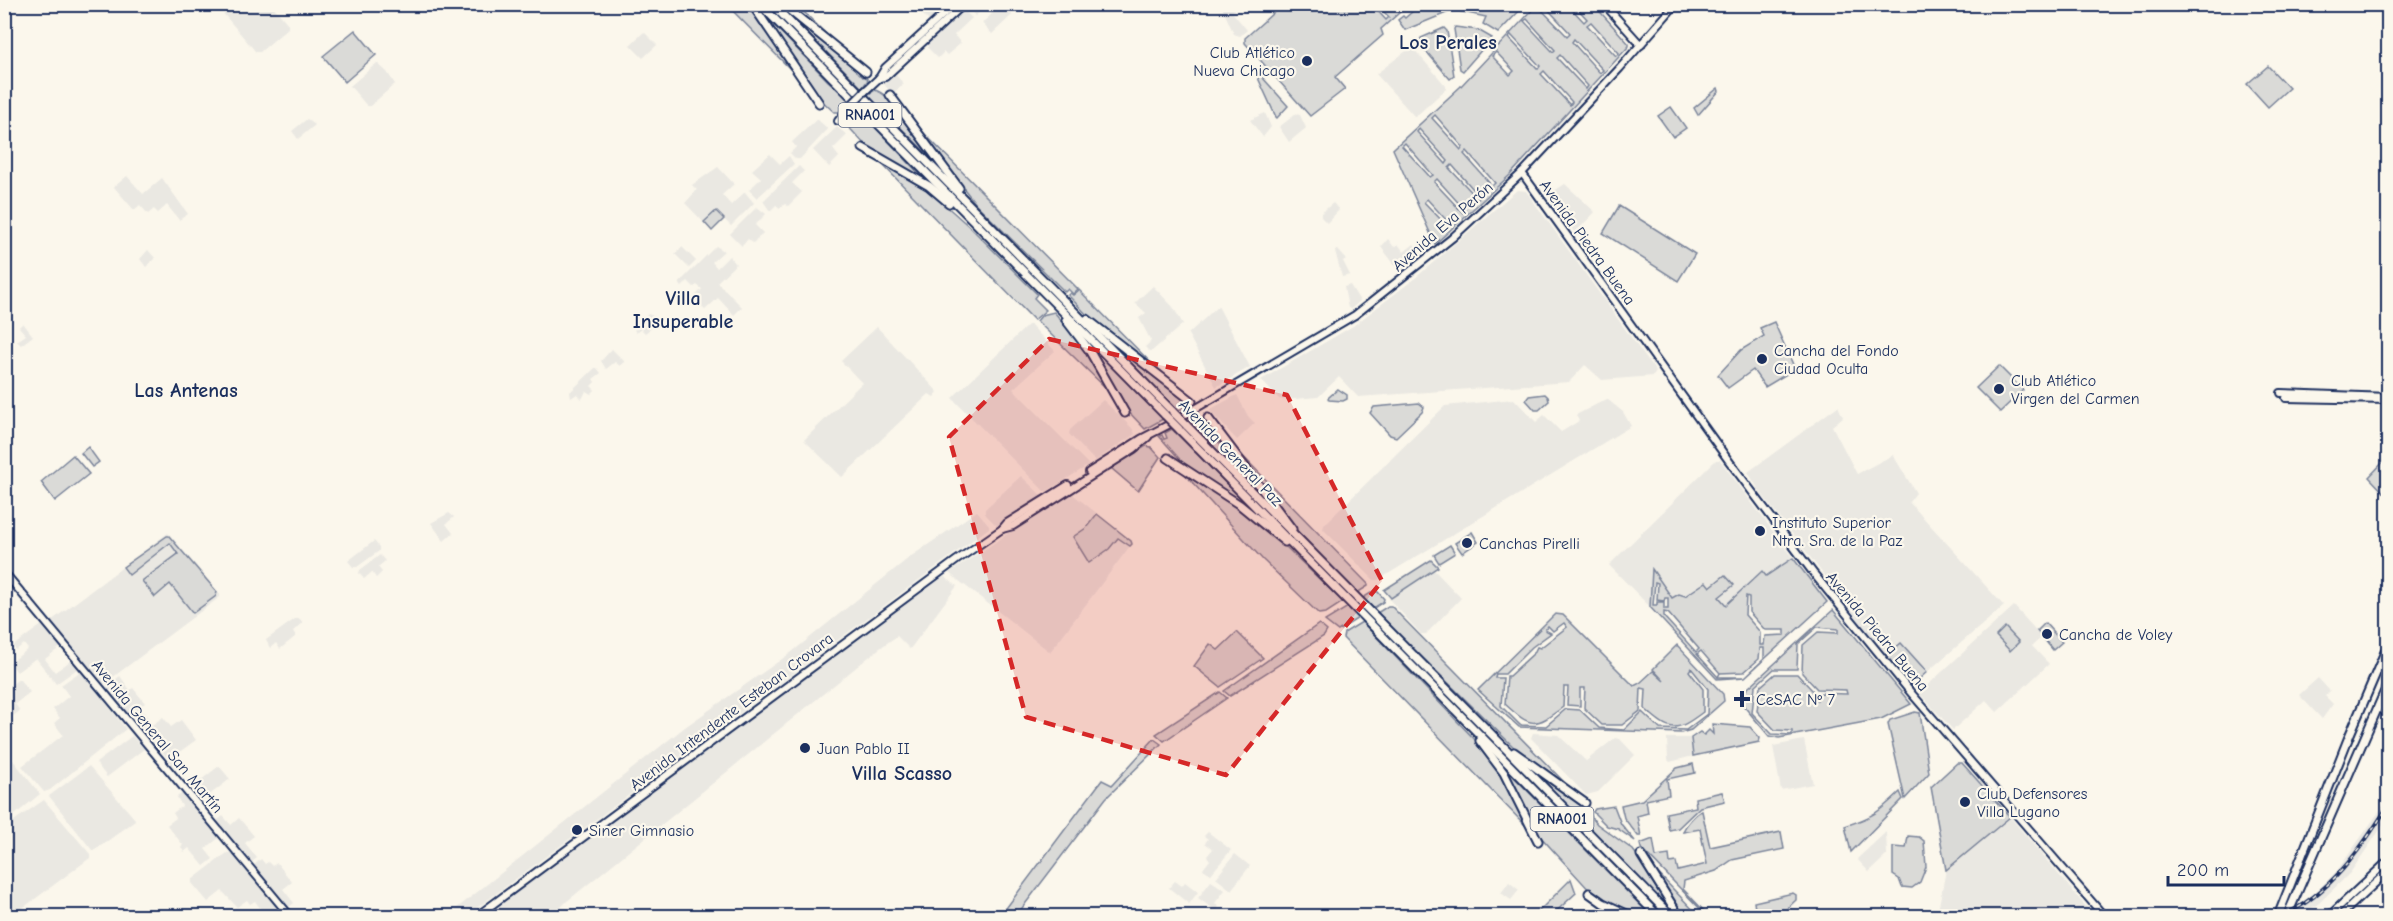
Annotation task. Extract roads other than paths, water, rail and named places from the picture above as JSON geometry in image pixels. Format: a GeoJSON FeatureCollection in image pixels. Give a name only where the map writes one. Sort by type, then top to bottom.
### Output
{"type":"FeatureCollection","features":[{"type":"Feature","properties":{"kind":"highway"},"geometry":{"type":"LineString","coordinates":[[752,4],[819,103]]}},
{"type":"Feature","properties":{"kind":"highway","name":"Avenida General Paz"},"geometry":{"type":"LineString","coordinates":[[760,4],[1052,301],[1310,552],[1466,722],[1658,916]]}},
{"type":"Feature","properties":{"kind":"highway","name":"Avenida General Paz"},"geometry":{"type":"LineString","coordinates":[[772,4],[1059,295],[1169,413]]}},
{"type":"Feature","properties":{"kind":"highway"},"geometry":{"type":"LineString","coordinates":[[782,4],[866,72]]}},
{"type":"Feature","properties":{"kind":"highway"},"geometry":{"type":"LineString","coordinates":[[890,95],[947,173],[988,223]]}},
{"type":"Feature","properties":{"kind":"highway"},"geometry":{"type":"LineString","coordinates":[[863,148],[929,186],[978,226]]}},
{"type":"Feature","properties":{"kind":"highway"},"geometry":{"type":"LineString","coordinates":[[1059,295],[1192,401]]}},
{"type":"Feature","properties":{"kind":"highway"},"geometry":{"type":"LineString","coordinates":[[1052,301],[1086,345],[1125,413]]}},
{"type":"Feature","properties":{"kind":"highway"},"geometry":{"type":"LineString","coordinates":[[1208,418],[1310,552]]}},
{"type":"Feature","properties":{"kind":"highway","name":"Avenida General Paz"},"geometry":{"type":"LineString","coordinates":[[1183,427],[1321,573],[1348,595]]}},
{"type":"Feature","properties":{"kind":"highway"},"geometry":{"type":"LineString","coordinates":[[1168,458],[1247,511],[1321,573]]}},
{"type":"Feature","properties":{"kind":"highway","name":"Avenida General Paz"},"geometry":{"type":"LineString","coordinates":[[1371,619],[1486,729],[1671,916]]}},
{"type":"Feature","properties":{"kind":"highway"},"geometry":{"type":"LineString","coordinates":[[2278,916],[2388,645]]}},
{"type":"Feature","properties":{"kind":"highway"},"geometry":{"type":"LineString","coordinates":[[2287,916],[2388,684]]}},
{"type":"Feature","properties":{"kind":"highway"},"geometry":{"type":"LineString","coordinates":[[1466,722],[1504,773],[1538,841]]}},
{"type":"Feature","properties":{"kind":"highway"},"geometry":{"type":"LineString","coordinates":[[1486,729],[1533,767],[1577,795],[1585,803]]}},
{"type":"Feature","properties":{"kind":"highway"},"geometry":{"type":"LineString","coordinates":[[1641,855],[1679,916]]}},
{"type":"Feature","properties":{"kind":"highway"},"geometry":{"type":"LineString","coordinates":[[1589,893],[1631,916]]}},
{"type":"Feature","properties":{"kind":"main road"},"geometry":{"type":"LineString","coordinates":[[838,121],[879,78],[885,68],[955,4]]}},
{"type":"Feature","properties":{"kind":"main road"},"geometry":{"type":"LineString","coordinates":[[879,78],[885,77],[964,4]]}},
{"type":"Feature","properties":{"kind":"main road"},"geometry":{"type":"LineString","coordinates":[[1604,4],[1641,45]]}},
{"type":"Feature","properties":{"kind":"main road","name":"Avenida Eva Perón"},"geometry":{"type":"LineString","coordinates":[[1183,416],[1355,315],[1452,238],[1522,173],[1676,4]]}},
{"type":"Feature","properties":{"kind":"main road","name":"Avenida Piedra Buena"},"geometry":{"type":"LineString","coordinates":[[1522,173],[1729,461],[1814,574],[1912,693],[2104,916]]}},
{"type":"Feature","properties":{"kind":"main road"},"geometry":{"type":"LineString","coordinates":[[2284,396],[2388,398]]}},
{"type":"Feature","properties":{"kind":"main road","name":"Avenida Intendente Esteban Crovara"},"geometry":{"type":"LineString","coordinates":[[477,916],[885,613],[1002,529],[1007,523],[1141,439],[1168,425]]}},
{"type":"Feature","properties":{"kind":"main road","name":"Avenida General San Martín"},"geometry":{"type":"LineString","coordinates":[[4,572],[290,916]]}},
{"type":"Feature","properties":{"kind":"main road"},"geometry":{"type":"LineString","coordinates":[[2329,916],[2388,861]]}},
{"type":"Feature","properties":{"kind":"main road"},"geometry":{"type":"LineString","coordinates":[[2340,916],[2388,871]]}},
{"type":"Feature","properties":{"kind":"railway"},"geometry":{"type":"LineString","coordinates":[[2282,916],[2299,907],[2330,883],[2355,854],[2388,806]]}},
{"type":"Feature","properties":{"kind":"place","name":"Club Atlético Nueva Chicago"},"geometry":{"type":"Point","coordinates":[1307,61]}},
{"type":"Feature","properties":{"kind":"place","name":"Cancha del Fondo Ciudad Oculta"},"geometry":{"type":"Point","coordinates":[1762,359]}},
{"type":"Feature","properties":{"kind":"place","name":"Club Atlético Virgen del Carmen"},"geometry":{"type":"Point","coordinates":[1999,389]}},
{"type":"Feature","properties":{"kind":"place","name":"Instituto Superior Ntra. Sra. de la Paz"},"geometry":{"type":"Point","coordinates":[1760,531]}},
{"type":"Feature","properties":{"kind":"place","name":"Canchas Pirelli"},"geometry":{"type":"Point","coordinates":[1467,543]}},
{"type":"Feature","properties":{"kind":"place","name":"Cancha de Voley"},"geometry":{"type":"Point","coordinates":[2047,634]}},
{"type":"Feature","properties":{"kind":"place","name":"CeSAC Nº 7"},"geometry":{"type":"Point","coordinates":[1742,699]}},
{"type":"Feature","properties":{"kind":"place","name":"Juan Pablo II"},"geometry":{"type":"Point","coordinates":[805,748]}},
{"type":"Feature","properties":{"kind":"place","name":"Club Defensores Villa Lugano"},"geometry":{"type":"Point","coordinates":[1965,802]}},
{"type":"Feature","properties":{"kind":"place","name":"Siner Gimnasio"},"geometry":{"type":"Point","coordinates":[577,830]}},
{"type":"Feature","properties":{"kind":"district","name":"Los Perales"},"geometry":{"type":"Point","coordinates":[1448,42]}},
{"type":"Feature","properties":{"kind":"district","name":"Villa Insuperable"},"geometry":{"type":"Point","coordinates":[683,310]}},
{"type":"Feature","properties":{"kind":"district","name":"Las Antenas"},"geometry":{"type":"Point","coordinates":[186,390]}},
{"type":"Feature","properties":{"kind":"district","name":"Villa Scasso"},"geometry":{"type":"Point","coordinates":[902,773]}}]}
